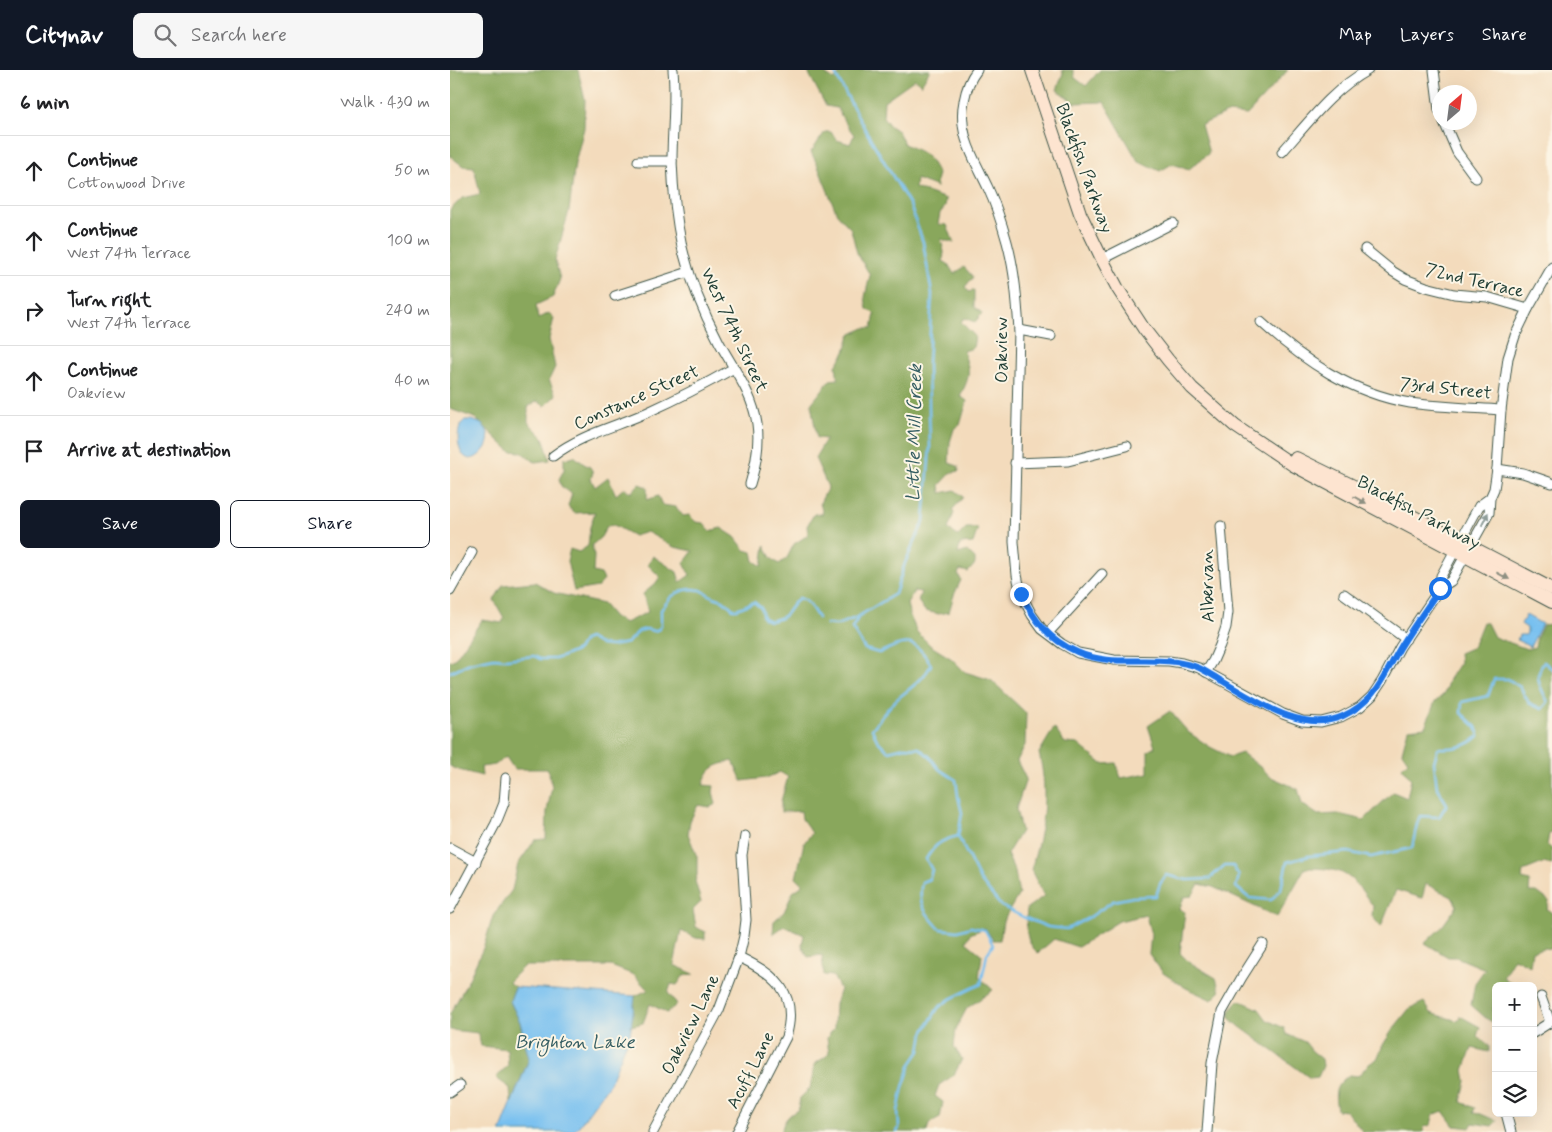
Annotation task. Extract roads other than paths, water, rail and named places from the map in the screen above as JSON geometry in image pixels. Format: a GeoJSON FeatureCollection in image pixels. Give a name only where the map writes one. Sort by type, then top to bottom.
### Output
{"type":"FeatureCollection","features":[{"type":"Feature","properties":{"kind":"main road","name":"Blackfish Parkway"},"geometry":{"type":"LineString","coordinates":[[1032,70],[1080,213],[1102,259],[1118,289],[1144,329],[1192,388],[1235,426],[1293,465],[1552,589]]}},
{"type":"Feature","properties":{"kind":"main road","name":"Blackfish Parkway"},"geometry":{"type":"LineString","coordinates":[[1463,548],[1552,602]]}},
{"type":"Feature","properties":{"kind":"street","name":"West 74th Street"},"geometry":{"type":"LineString","coordinates":[[673,70],[675,90],[672,161],[678,226],[689,272],[709,322],[753,404],[757,423],[758,444],[756,463],[750,484]]}},
{"type":"Feature","properties":{"kind":"street","name":"Oakview"},"geometry":{"type":"LineString","coordinates":[[977,70],[972,77],[966,94],[962,112],[963,130],[966,142],[995,205],[1007,241],[1012,261],[1019,330],[1014,542],[1019,584],[1021,594],[1042,629],[1078,653],[1114,660],[1169,661],[1199,668],[1283,714],[1302,721],[1321,722],[1341,717],[1360,707],[1372,696],[1406,639],[1440,588],[1441,576],[1489,513],[1490,498],[1494,489],[1497,469],[1508,358],[1528,309],[1552,267]]}},
{"type":"Feature","properties":{"kind":"street"},"geometry":{"type":"LineString","coordinates":[[1282,152],[1338,91],[1368,70]]}},
{"type":"Feature","properties":{"kind":"street"},"geometry":{"type":"LineString","coordinates":[[1434,70],[1436,85]]}},
{"type":"Feature","properties":{"kind":"street"},"geometry":{"type":"LineString","coordinates":[[1447,130],[1457,152],[1476,178]]}},
{"type":"Feature","properties":{"kind":"street"},"geometry":{"type":"LineString","coordinates":[[638,161],[672,161]]}},
{"type":"Feature","properties":{"kind":"street"},"geometry":{"type":"LineString","coordinates":[[1102,259],[1173,223]]}},
{"type":"Feature","properties":{"kind":"street","name":"72nd Terrace"},"geometry":{"type":"LineString","coordinates":[[1365,249],[1392,271],[1405,279],[1426,287],[1454,294],[1487,297],[1528,309]]}},
{"type":"Feature","properties":{"kind":"street"},"geometry":{"type":"LineString","coordinates":[[615,296],[689,272]]}},
{"type":"Feature","properties":{"kind":"street","name":"73rd Street"},"geometry":{"type":"LineString","coordinates":[[1260,322],[1287,346],[1319,368],[1359,388],[1385,397],[1408,402],[1502,410]]}},
{"type":"Feature","properties":{"kind":"street"},"geometry":{"type":"LineString","coordinates":[[1019,330],[1051,336]]}},
{"type":"Feature","properties":{"kind":"street","name":"Constance Street"},"geometry":{"type":"LineString","coordinates":[[553,456],[587,435],[646,413],[695,390],[734,368]]}},
{"type":"Feature","properties":{"kind":"street"},"geometry":{"type":"LineString","coordinates":[[1015,463],[1068,461],[1127,446]]}},
{"type":"Feature","properties":{"kind":"street"},"geometry":{"type":"LineString","coordinates":[[1497,469],[1523,474],[1552,483]]}},
{"type":"Feature","properties":{"kind":"street","name":"Albervan"},"geometry":{"type":"LineString","coordinates":[[1206,672],[1214,661],[1220,645],[1226,627],[1228,612],[1221,526]]}},
{"type":"Feature","properties":{"kind":"street"},"geometry":{"type":"LineString","coordinates":[[450,591],[472,552]]}},
{"type":"Feature","properties":{"kind":"street"},"geometry":{"type":"LineString","coordinates":[[1048,633],[1102,574]]}},
{"type":"Feature","properties":{"kind":"street"},"geometry":{"type":"LineString","coordinates":[[1344,594],[1406,639]]}},
{"type":"Feature","properties":{"kind":"street"},"geometry":{"type":"LineString","coordinates":[[450,909],[501,812],[504,803],[506,778]]}},
{"type":"Feature","properties":{"kind":"street","name":"Oakview Lane"},"geometry":{"type":"LineString","coordinates":[[653,1132],[719,1010],[739,957],[746,920],[742,855],[746,836]]}},
{"type":"Feature","properties":{"kind":"street"},"geometry":{"type":"LineString","coordinates":[[450,848],[476,862]]}},
{"type":"Feature","properties":{"kind":"street"},"geometry":{"type":"LineString","coordinates":[[1207,1132],[1212,1063],[1222,1012],[1263,944]]}},
{"type":"Feature","properties":{"kind":"street","name":"Acuff Lane"},"geometry":{"type":"LineString","coordinates":[[737,1132],[786,1037],[790,1024],[790,1013],[785,996],[776,980],[758,966],[739,957]]}},
{"type":"Feature","properties":{"kind":"street"},"geometry":{"type":"LineString","coordinates":[[1537,1031],[1551,1022],[1541,997]]}},
{"type":"Feature","properties":{"kind":"street"},"geometry":{"type":"LineString","coordinates":[[450,1092],[460,1085]]}},
{"type":"Feature","properties":{"kind":"street"},"geometry":{"type":"LineString","coordinates":[[1507,1117],[1511,1132]]}},
{"type":"Feature","properties":{"kind":"water"},"geometry":{"type":"Polygon","coordinates":[[[465,420],[481,424],[488,434],[488,442],[484,450],[476,457],[469,459],[460,450],[458,442],[458,433],[465,420]]]}},
{"type":"Feature","properties":{"kind":"water"},"geometry":{"type":"Polygon","coordinates":[[[1526,615],[1542,624],[1530,647],[1517,640],[1519,635],[1526,635],[1527,628],[1521,624],[1526,615]]]}},
{"type":"Feature","properties":{"kind":"water","name":"Brighton Lake"},"geometry":{"type":"Polygon","coordinates":[[[515,987],[635,996],[630,1035],[610,1083],[573,1132],[500,1132],[529,1059],[520,1022],[510,1001],[515,987]]]}},
{"type":"Feature","properties":{"kind":"waterway","name":"Little Mill Creek"},"geometry":{"type":"LineString","coordinates":[[833,70],[866,131],[910,205],[923,242],[932,294],[928,365],[930,447],[924,521],[905,563],[895,594],[859,616],[852,628],[865,649],[879,653],[897,645],[914,645],[920,649],[931,665],[919,681],[892,704],[872,729],[877,740],[888,751],[905,747],[919,748],[930,757],[939,769],[956,780],[962,813],[958,836],[939,843],[926,859],[932,870],[929,879],[922,882],[922,902],[926,913],[940,929],[958,931],[971,927],[985,930],[993,945],[987,954],[981,984],[950,999],[938,1008],[923,1033],[920,1051],[911,1064],[903,1087],[898,1111],[899,1128],[897,1132]]}},
{"type":"Feature","properties":{"kind":"waterway"},"geometry":{"type":"LineString","coordinates":[[450,672],[470,663],[494,658],[506,659],[534,656],[540,659],[555,659],[578,650],[584,640],[589,638],[601,645],[612,646],[627,643],[639,631],[659,629],[661,626],[661,610],[671,597],[685,590],[701,590],[723,600],[733,609],[754,602],[761,608],[763,618],[770,621],[785,615],[799,598],[808,603],[818,618]]}},
{"type":"Feature","properties":{"kind":"waterway"},"geometry":{"type":"LineString","coordinates":[[826,624],[837,625],[858,617]]}},
{"type":"Feature","properties":{"kind":"waterway"},"geometry":{"type":"LineString","coordinates":[[958,836],[980,880],[1001,906],[1048,927],[1067,929],[1090,917],[1113,901],[1133,897],[1156,896],[1160,884],[1166,875],[1187,880],[1209,879],[1224,866],[1233,866],[1239,876],[1236,887],[1249,898],[1271,900],[1281,889],[1287,862],[1309,856],[1348,852],[1371,857],[1412,848],[1420,816],[1439,817],[1447,804],[1437,788],[1434,762],[1438,748],[1460,746],[1470,743],[1479,736],[1476,727],[1461,713],[1462,702],[1488,696],[1494,679],[1508,679],[1520,687],[1529,703],[1542,709],[1548,702],[1538,677],[1544,662],[1552,669]]}}]}
